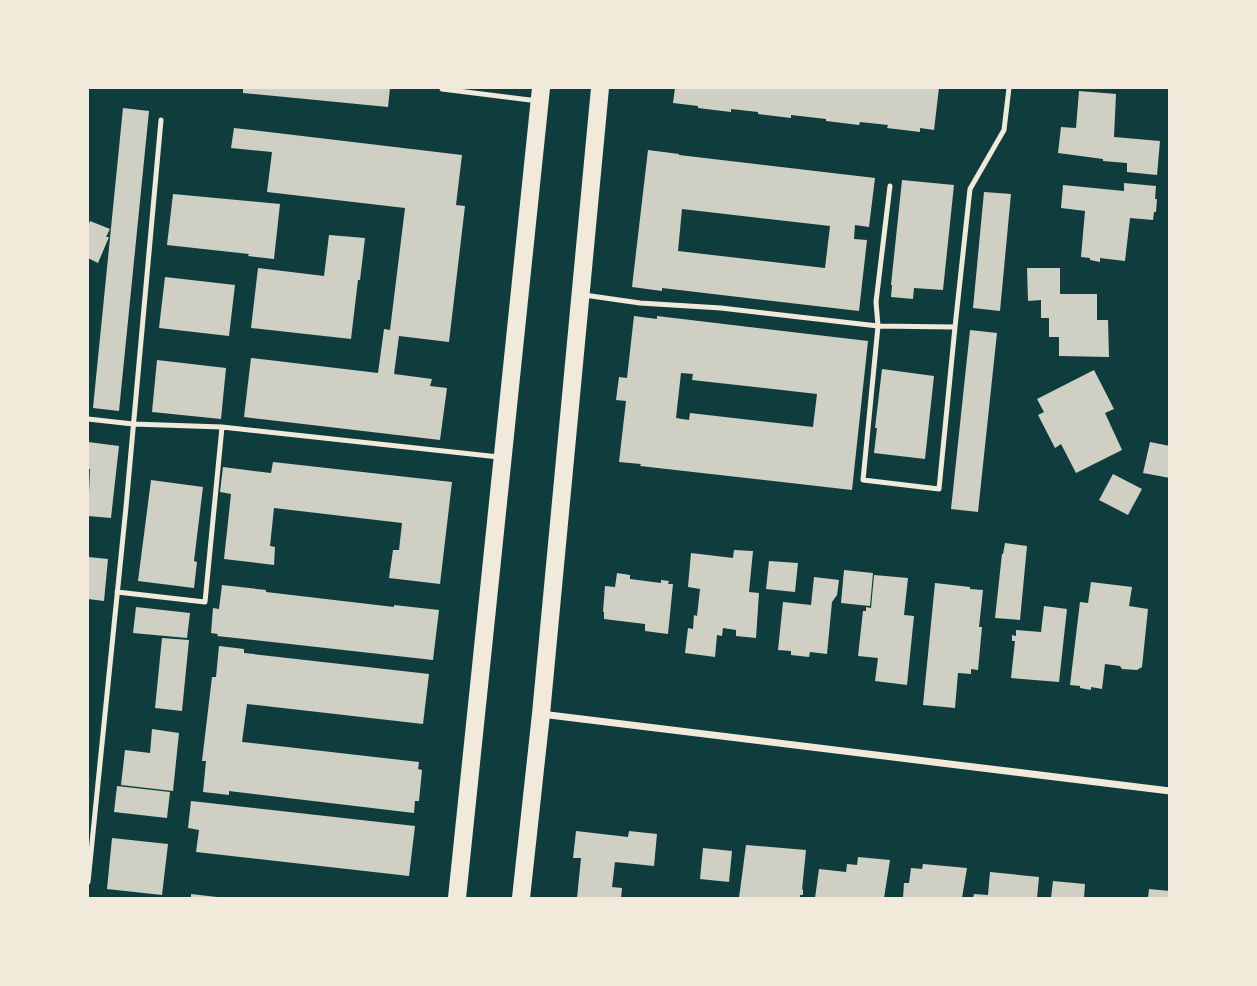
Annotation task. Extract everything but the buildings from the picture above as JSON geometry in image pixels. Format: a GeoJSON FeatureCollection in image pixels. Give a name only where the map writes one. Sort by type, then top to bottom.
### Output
{"type":"FeatureCollection","features":[{"type":"Feature","properties":{"kind":"main road"},"geometry":{"type":"LineString","coordinates":[[521,898],[600,88]]}},
{"type":"Feature","properties":{"kind":"main road"},"geometry":{"type":"LineString","coordinates":[[457,898],[540,94]]}},
{"type":"Feature","properties":{"kind":"street"},"geometry":{"type":"LineString","coordinates":[[541,714],[1170,791]]}},
{"type":"Feature","properties":{"kind":"lane"},"geometry":{"type":"LineString","coordinates":[[442,88],[540,94]]}},
{"type":"Feature","properties":{"kind":"lane"},"geometry":{"type":"LineString","coordinates":[[890,186],[876,302],[878,326],[863,480],[939,489],[970,189],[1004,130],[1009,88]]}},
{"type":"Feature","properties":{"kind":"lane"},"geometry":{"type":"LineString","coordinates":[[88,882],[162,120]]}},
{"type":"Feature","properties":{"kind":"lane"},"geometry":{"type":"LineString","coordinates":[[580,295],[878,326],[955,327]]}},
{"type":"Feature","properties":{"kind":"lane"},"geometry":{"type":"LineString","coordinates":[[88,419],[133,424],[222,427],[504,458]]}},
{"type":"Feature","properties":{"kind":"lane"},"geometry":{"type":"LineString","coordinates":[[117,592],[205,603],[222,427]]}}]}
